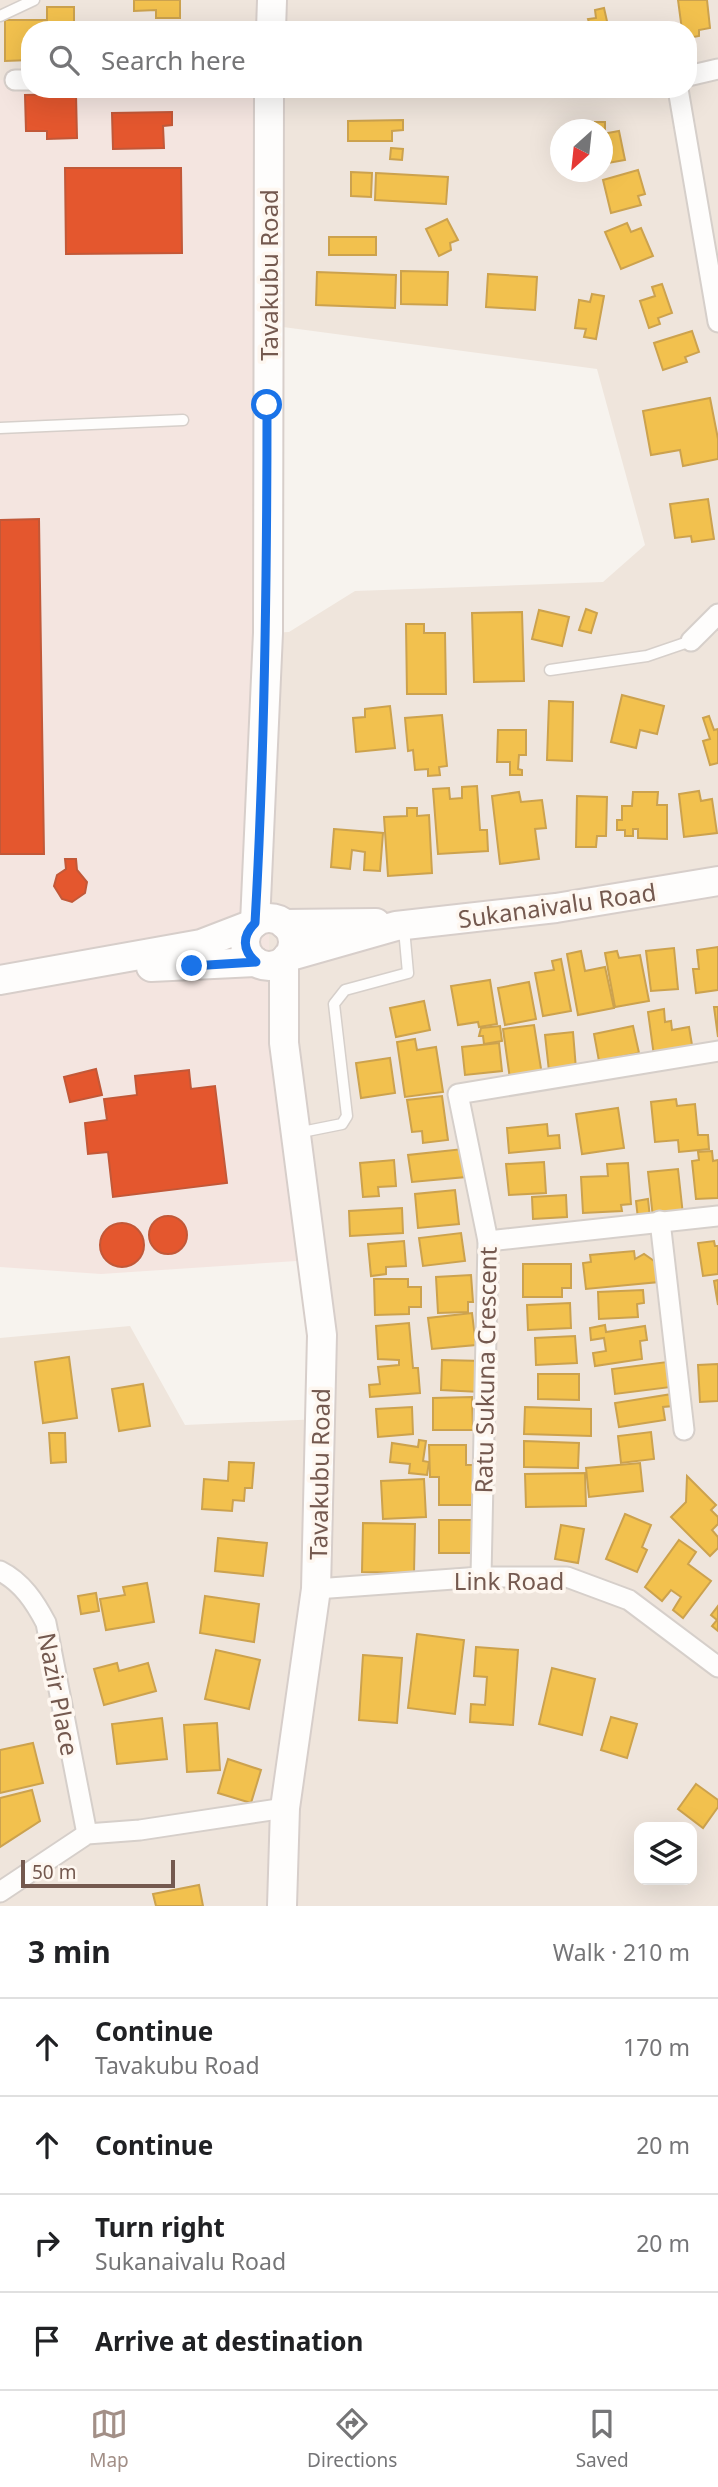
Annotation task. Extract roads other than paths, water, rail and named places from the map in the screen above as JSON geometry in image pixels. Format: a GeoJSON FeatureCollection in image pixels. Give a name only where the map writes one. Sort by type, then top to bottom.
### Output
{"type":"FeatureCollection","features":[{"type":"Feature","properties":{"kind":"main road"},"geometry":{"type":"LineString","coordinates":[[271,21],[272,0]]}},
{"type":"Feature","properties":{"kind":"main road","name":"Tavakubu Road"},"geometry":{"type":"LineString","coordinates":[[268,923],[262,797],[268,633],[269,98]]}},
{"type":"Feature","properties":{"kind":"main road","name":"Sukanaivalu Road"},"geometry":{"type":"LineString","coordinates":[[85,966],[160,967],[271,961],[400,925],[556,908],[718,881]]}},
{"type":"Feature","properties":{"kind":"main road","name":"Sukanaivalu Road"},"geometry":{"type":"LineString","coordinates":[[0,980],[201,944],[268,923],[373,922],[400,925]]}},
{"type":"Feature","properties":{"kind":"main road"},"geometry":{"type":"LineString","coordinates":[[268,923],[292,940],[271,961],[246,948],[245,940],[268,923]]}},
{"type":"Feature","properties":{"kind":"main road","name":"Tavakubu Road"},"geometry":{"type":"LineString","coordinates":[[271,961],[322,1335],[316,1589],[285,1808],[282,1906]]}},
{"type":"Feature","properties":{"kind":"street"},"geometry":{"type":"LineString","coordinates":[[697,74],[718,69]]}},
{"type":"Feature","properties":{"kind":"street"},"geometry":{"type":"LineString","coordinates":[[680,98],[718,323]]}},
{"type":"Feature","properties":{"kind":"street"},"geometry":{"type":"LineString","coordinates":[[691,641],[718,614]]}},
{"type":"Feature","properties":{"kind":"street","name":"Ratu Sukuna Crescent"},"geometry":{"type":"LineString","coordinates":[[481,1577],[488,1241],[458,1094],[718,1051]]}},
{"type":"Feature","properties":{"kind":"street"},"geometry":{"type":"LineString","coordinates":[[488,1241],[718,1216]]}},
{"type":"Feature","properties":{"kind":"street"},"geometry":{"type":"LineString","coordinates":[[660,1221],[684,1430]]}},
{"type":"Feature","properties":{"kind":"street","name":"Nazir Place"},"geometry":{"type":"LineString","coordinates":[[0,1571],[10,1576],[35,1601],[46,1623],[87,1833]]}},
{"type":"Feature","properties":{"kind":"street","name":"Link Road"},"geometry":{"type":"LineString","coordinates":[[316,1589],[481,1577],[567,1577],[629,1600],[718,1667]]}},
{"type":"Feature","properties":{"kind":"street"},"geometry":{"type":"LineString","coordinates":[[0,1892],[87,1833],[140,1829],[285,1808]]}},
{"type":"Feature","properties":{"kind":"lane"},"geometry":{"type":"LineString","coordinates":[[0,16],[34,0]]}},
{"type":"Feature","properties":{"kind":"lane"},"geometry":{"type":"LineString","coordinates":[[0,428],[183,420]]}},
{"type":"Feature","properties":{"kind":"lane"},"geometry":{"type":"LineString","coordinates":[[550,670],[647,656],[691,641]]}},
{"type":"Feature","properties":{"kind":"lane"},"geometry":{"type":"LineString","coordinates":[[295,1134],[342,1124],[347,1116],[334,1004],[345,990],[408,973],[400,925]]}}]}
